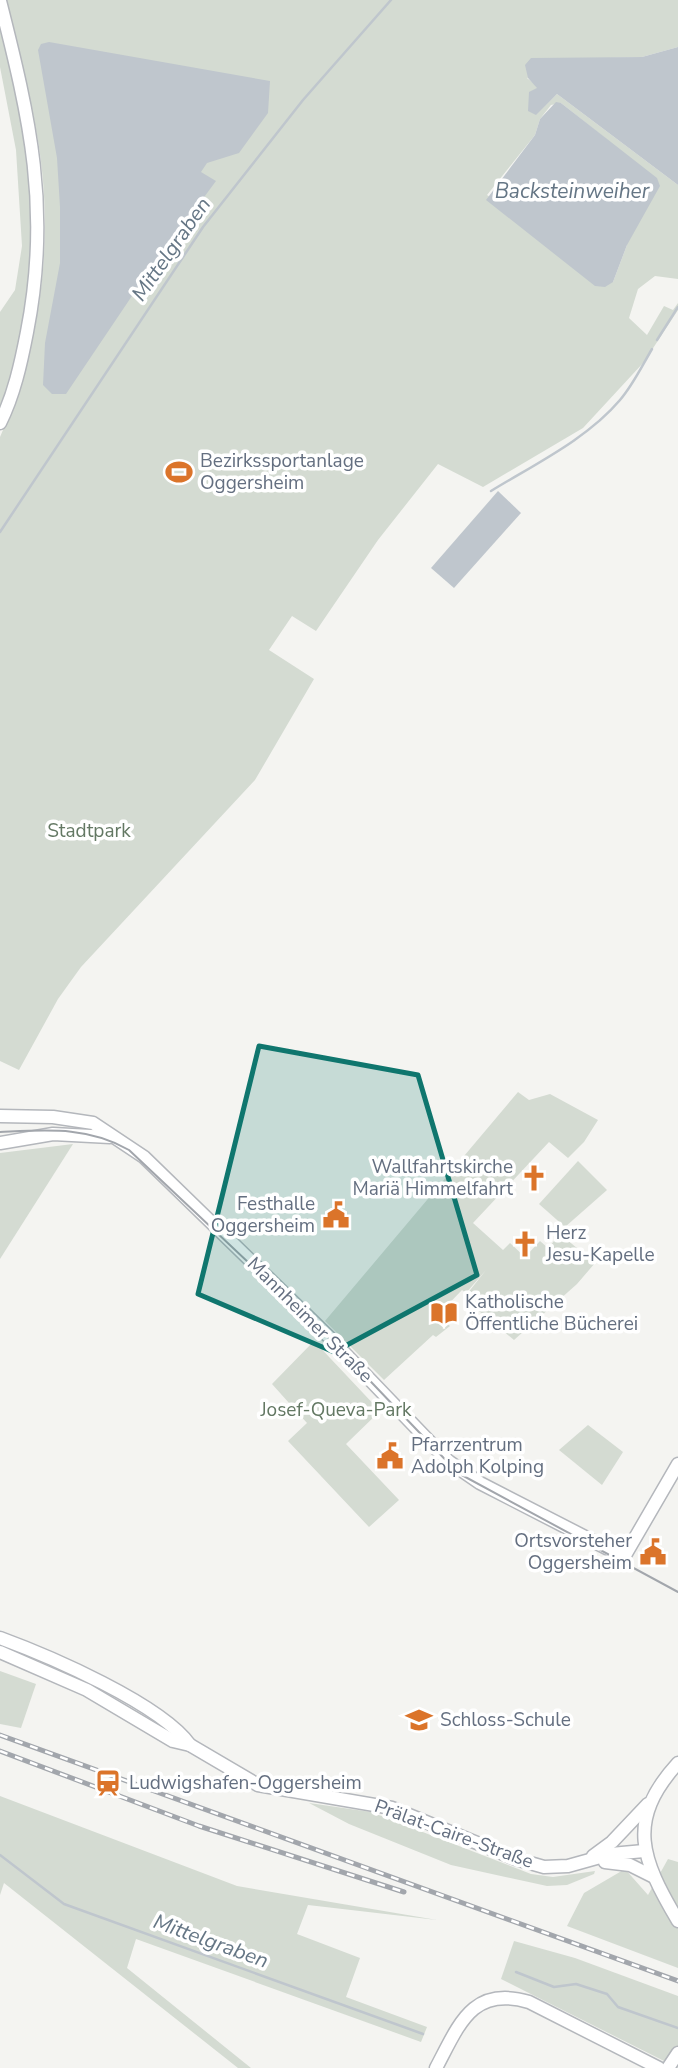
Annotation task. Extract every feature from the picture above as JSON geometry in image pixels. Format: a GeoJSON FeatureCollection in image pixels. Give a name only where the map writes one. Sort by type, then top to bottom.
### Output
{"type":"FeatureCollection","features":[{"type":"Feature","properties":{"kind":"street"},"geometry":{"type":"LineString","coordinates":[[0,2],[32,137],[39,226],[37,270],[26,337],[18,374],[0,424]]}},
{"type":"Feature","properties":{"kind":"street","name":"Mannheimer Straße"},"geometry":{"type":"LineString","coordinates":[[0,1116],[79,1120],[93,1124],[144,1157],[248,1257],[447,1461],[475,1480],[624,1557],[678,1464]]}},
{"type":"Feature","properties":{"kind":"street","name":"Mannheimer Straße"},"geometry":{"type":"LineString","coordinates":[[0,1143],[53,1134],[110,1137]]}},
{"type":"Feature","properties":{"kind":"street","name":"Prälat-Caire-Straße"},"geometry":{"type":"LineString","coordinates":[[0,1639],[94,1679],[163,1728]]}},
{"type":"Feature","properties":{"kind":"street","name":"Prälat-Caire-Straße"},"geometry":{"type":"LineString","coordinates":[[0,1652],[87,1689],[163,1728],[180,1730],[190,1745],[258,1785],[393,1808],[531,1864],[557,1867],[591,1861],[611,1854],[644,1851]]}},
{"type":"Feature","properties":{"kind":"street"},"geometry":{"type":"LineString","coordinates":[[591,1861],[650,1801],[678,1763]]}},
{"type":"Feature","properties":{"kind":"street"},"geometry":{"type":"LineString","coordinates":[[650,1801],[643,1832],[644,1851],[652,1876],[678,1921]]}},
{"type":"Feature","properties":{"kind":"street"},"geometry":{"type":"LineString","coordinates":[[591,1861],[618,1862],[652,1876]]}},
{"type":"Feature","properties":{"kind":"street"},"geometry":{"type":"LineString","coordinates":[[436,2068],[459,2026],[472,2010],[488,2000],[507,1997],[529,2001],[659,2068]]}},
{"type":"Feature","properties":{"kind":"street"},"geometry":{"type":"LineString","coordinates":[[668,2068],[678,2053]]}},
{"type":"Feature","properties":{"kind":"highlighted area"},"geometry":{"type":"Polygon","coordinates":[[[259,1046],[418,1075],[477,1275],[334,1352],[198,1294],[259,1046]]]}},
{"type":"Feature","properties":{"kind":"green space","name":"Stadtpark"},"geometry":{"type":"Polygon","coordinates":[[[6,0],[678,0],[678,47],[642,57],[608,58],[527,78],[537,86],[536,114],[557,94],[678,185],[678,279],[655,276],[638,289],[629,318],[647,335],[664,306],[673,310],[678,303],[678,310],[644,362],[583,428],[483,487],[438,464],[378,540],[316,631],[292,616],[269,650],[314,679],[255,780],[81,967],[58,999],[19,1070],[0,1061],[0,437],[26,365],[35,327],[41,289],[45,211],[37,135],[6,0]],[[561,103],[551,105],[540,119],[535,135],[487,195],[613,282],[627,245],[605,138],[561,103]]]}},
{"type":"Feature","properties":{"kind":"green space"},"geometry":{"type":"Polygon","coordinates":[[[0,24],[22,125],[31,218],[25,311],[0,413],[0,312],[15,290],[22,246],[16,150],[0,67],[0,24]]]}},
{"type":"Feature","properties":{"kind":"green space"},"geometry":{"type":"Polygon","coordinates":[[[518,1092],[529,1100],[550,1094],[598,1120],[584,1142],[568,1158],[549,1142],[473,1223],[503,1250],[510,1243],[525,1257],[540,1241],[548,1248],[560,1234],[595,1263],[577,1284],[514,1340],[474,1307],[476,1303],[467,1294],[486,1270],[466,1293],[462,1290],[438,1315],[450,1326],[436,1337],[433,1335],[384,1380],[325,1321],[518,1092]]]}},
{"type":"Feature","properties":{"kind":"green space"},"geometry":{"type":"Polygon","coordinates":[[[73,1144],[0,1259],[0,1153],[73,1144]]]}},
{"type":"Feature","properties":{"kind":"green space"},"geometry":{"type":"Polygon","coordinates":[[[578,1161],[607,1190],[565,1227],[539,1204],[578,1161]]]}},
{"type":"Feature","properties":{"kind":"green space","name":"Josef-Queva-Park"},"geometry":{"type":"Polygon","coordinates":[[[314,1341],[380,1411],[346,1444],[399,1500],[369,1527],[288,1441],[307,1423],[272,1384],[314,1341]]]}},
{"type":"Feature","properties":{"kind":"green space"},"geometry":{"type":"Polygon","coordinates":[[[588,1425],[623,1452],[602,1485],[559,1450],[588,1425]]]}},
{"type":"Feature","properties":{"kind":"green space"},"geometry":{"type":"Polygon","coordinates":[[[0,1671],[36,1684],[21,1728],[0,1724],[0,1671]]]}},
{"type":"Feature","properties":{"kind":"green space"},"geometry":{"type":"Polygon","coordinates":[[[0,1796],[237,1886],[437,1920],[308,1905],[297,1934],[360,1958],[346,1997],[427,2027],[421,2042],[136,1939],[127,1968],[251,2068],[238,2068],[4,1883],[0,1895],[0,1796]]]}},
{"type":"Feature","properties":{"kind":"green space"},"geometry":{"type":"Polygon","coordinates":[[[309,1803],[371,1812],[531,1874],[553,1877],[595,1871],[594,1874],[567,1885],[547,1886],[451,1865],[349,1824],[309,1803]]]}},
{"type":"Feature","properties":{"kind":"green space"},"geometry":{"type":"Polygon","coordinates":[[[668,1859],[678,1862],[678,1968],[567,1926],[584,1893],[625,1869],[648,1895],[668,1859]]]}},
{"type":"Feature","properties":{"kind":"green space"},"geometry":{"type":"Polygon","coordinates":[[[514,1941],[575,1958],[678,1996],[678,2068],[501,1979],[514,1941]]]}},
{"type":"Feature","properties":{"kind":"water"},"geometry":{"type":"Polygon","coordinates":[[[49,42],[270,81],[268,113],[239,153],[207,163],[201,172],[216,181],[140,284],[66,394],[52,394],[43,385],[45,343],[60,263],[57,158],[38,50],[41,44],[49,42]]]}},
{"type":"Feature","properties":{"kind":"water","name":"Backsteinweiher"},"geometry":{"type":"Polygon","coordinates":[[[678,47],[678,185],[557,94],[536,115],[528,111],[529,92],[537,88],[528,78],[525,65],[531,58],[642,57],[678,47]]]}},
{"type":"Feature","properties":{"kind":"water","name":"Backsteinweiher"},"geometry":{"type":"Polygon","coordinates":[[[556,102],[561,103],[657,178],[660,186],[627,245],[613,282],[605,287],[595,286],[486,200],[535,135],[540,119],[556,102]]]}},
{"type":"Feature","properties":{"kind":"water"},"geometry":{"type":"Polygon","coordinates":[[[498,491],[521,513],[454,588],[431,568],[498,491]]]}},
{"type":"Feature","properties":{"kind":"waterway","name":"Mittelgraben"},"geometry":{"type":"LineString","coordinates":[[0,532],[203,227],[303,100],[391,0]]}},
{"type":"Feature","properties":{"kind":"waterway"},"geometry":{"type":"LineString","coordinates":[[657,340],[678,307]]}},
{"type":"Feature","properties":{"kind":"waterway"},"geometry":{"type":"LineString","coordinates":[[491,491],[560,450],[607,414],[629,388],[652,349]]}},
{"type":"Feature","properties":{"kind":"waterway","name":"Mittelgraben"},"geometry":{"type":"LineString","coordinates":[[0,1855],[64,1904],[423,2034]]}},
{"type":"Feature","properties":{"kind":"waterway","name":"Mittelgraben"},"geometry":{"type":"LineString","coordinates":[[516,1972],[554,1987],[576,1984],[607,1994],[618,2007],[678,2028]]}},
{"type":"Feature","properties":{"kind":"tram line"},"geometry":{"type":"LineString","coordinates":[[0,1132],[50,1130],[82,1133],[114,1142],[129,1150],[333,1342],[458,1473],[678,1592]]}},
{"type":"Feature","properties":{"kind":"railway"},"geometry":{"type":"LineString","coordinates":[[0,1735],[678,1981]]}},
{"type":"Feature","properties":{"kind":"railway"},"geometry":{"type":"LineString","coordinates":[[0,1751],[199,1826],[404,1892]]}},
{"type":"Feature","properties":{"kind":"place","name":"Bezirkssportanlage Oggersheim"},"geometry":{"type":"Point","coordinates":[179,472]}},
{"type":"Feature","properties":{"kind":"place","name":"Wallfahrtskirche Mariä Himmelfahrt"},"geometry":{"type":"Point","coordinates":[534,1178]}},
{"type":"Feature","properties":{"kind":"place","name":"Festhalle Oggersheim"},"geometry":{"type":"Point","coordinates":[336,1215]}},
{"type":"Feature","properties":{"kind":"place","name":"Herz Jesu-Kapelle"},"geometry":{"type":"Point","coordinates":[525,1244]}},
{"type":"Feature","properties":{"kind":"place","name":"Katholische Öffentliche Bücherei"},"geometry":{"type":"Point","coordinates":[444,1313]}},
{"type":"Feature","properties":{"kind":"place","name":"Pfarrzentrum Adolph Kolping"},"geometry":{"type":"Point","coordinates":[390,1456]}},
{"type":"Feature","properties":{"kind":"place","name":"Ortsvorsteher Oggersheim"},"geometry":{"type":"Point","coordinates":[653,1552]}},
{"type":"Feature","properties":{"kind":"place","name":"Schloss-Schule"},"geometry":{"type":"Point","coordinates":[419,1720]}},
{"type":"Feature","properties":{"kind":"place","name":"Ludwigshafen-Oggersheim"},"geometry":{"type":"Point","coordinates":[108,1783]}}]}
